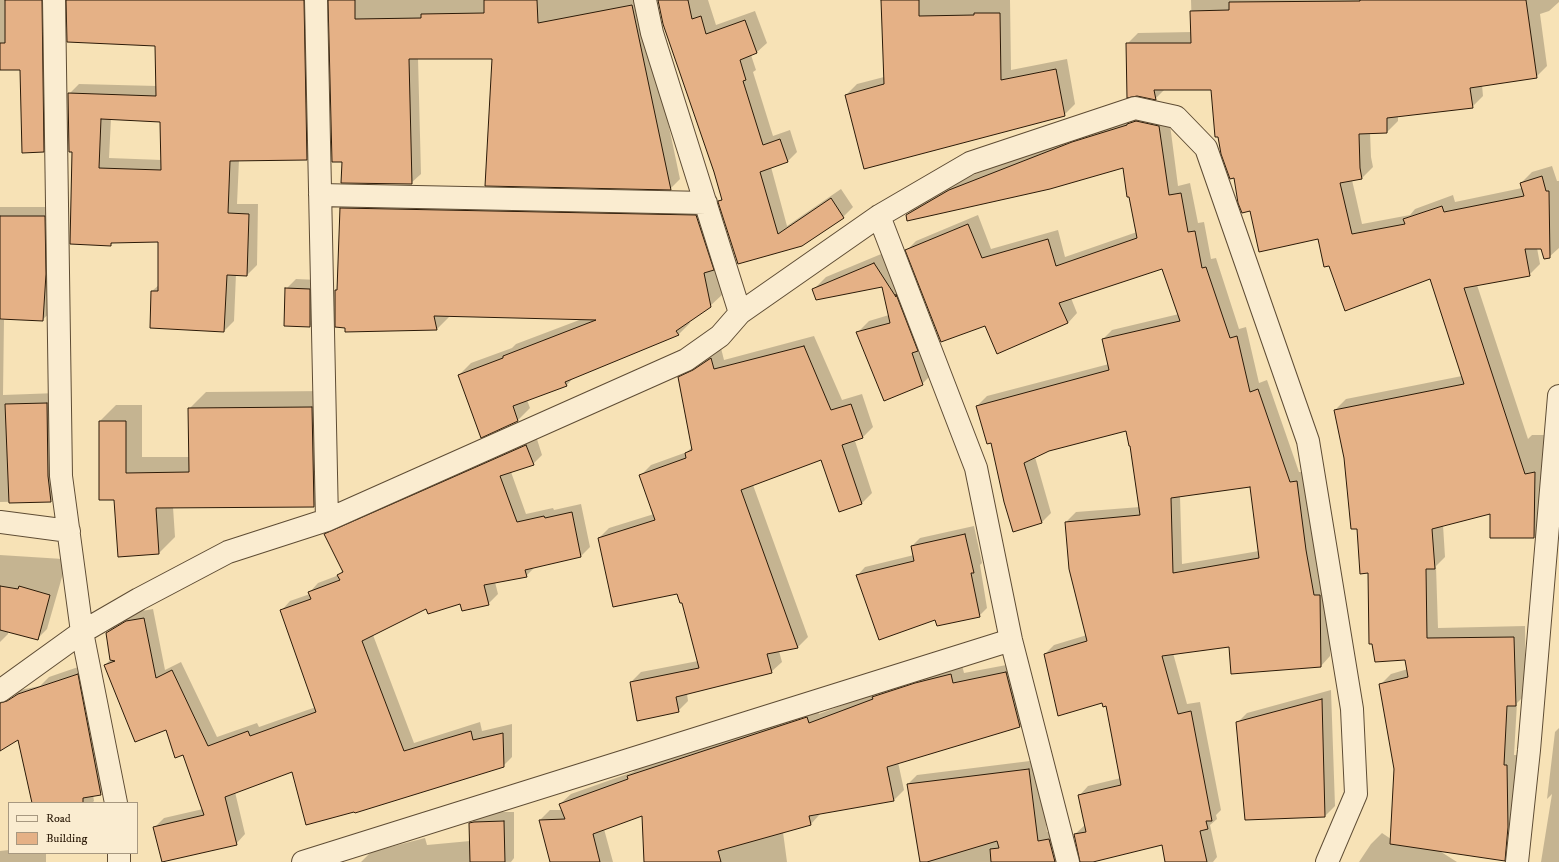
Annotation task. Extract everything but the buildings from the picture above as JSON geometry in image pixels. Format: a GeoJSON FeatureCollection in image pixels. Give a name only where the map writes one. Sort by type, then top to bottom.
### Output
{"type":"FeatureCollection","features":[{"type":"Feature","properties":{"kind":"street"},"geometry":{"type":"LineString","coordinates":[[54,0],[61,476],[82,632],[116,802]]}},
{"type":"Feature","properties":{"kind":"street"},"geometry":{"type":"LineString","coordinates":[[316,0],[327,520]]}},
{"type":"Feature","properties":{"kind":"street"},"geometry":{"type":"LineString","coordinates":[[645,0],[652,33],[740,313]]}},
{"type":"Feature","properties":{"kind":"street"},"geometry":{"type":"LineString","coordinates":[[0,691],[82,632],[139,599],[228,552],[327,520],[686,360],[720,336],[740,313],[879,216],[970,163],[1135,108],[1176,117],[1206,148],[1308,441],[1352,709],[1356,794],[1327,862]]}},
{"type":"Feature","properties":{"kind":"street"},"geometry":{"type":"LineString","coordinates":[[320,195],[706,203]]}},
{"type":"Feature","properties":{"kind":"street"},"geometry":{"type":"LineString","coordinates":[[879,216],[976,468],[1011,640],[1068,862]]}},
{"type":"Feature","properties":{"kind":"street"},"geometry":{"type":"LineString","coordinates":[[1516,862],[1530,750],[1559,396]]}},
{"type":"Feature","properties":{"kind":"street"},"geometry":{"type":"LineString","coordinates":[[0,522],[69,531]]}},
{"type":"Feature","properties":{"kind":"street"},"geometry":{"type":"LineString","coordinates":[[303,862],[1011,640]]}}]}
